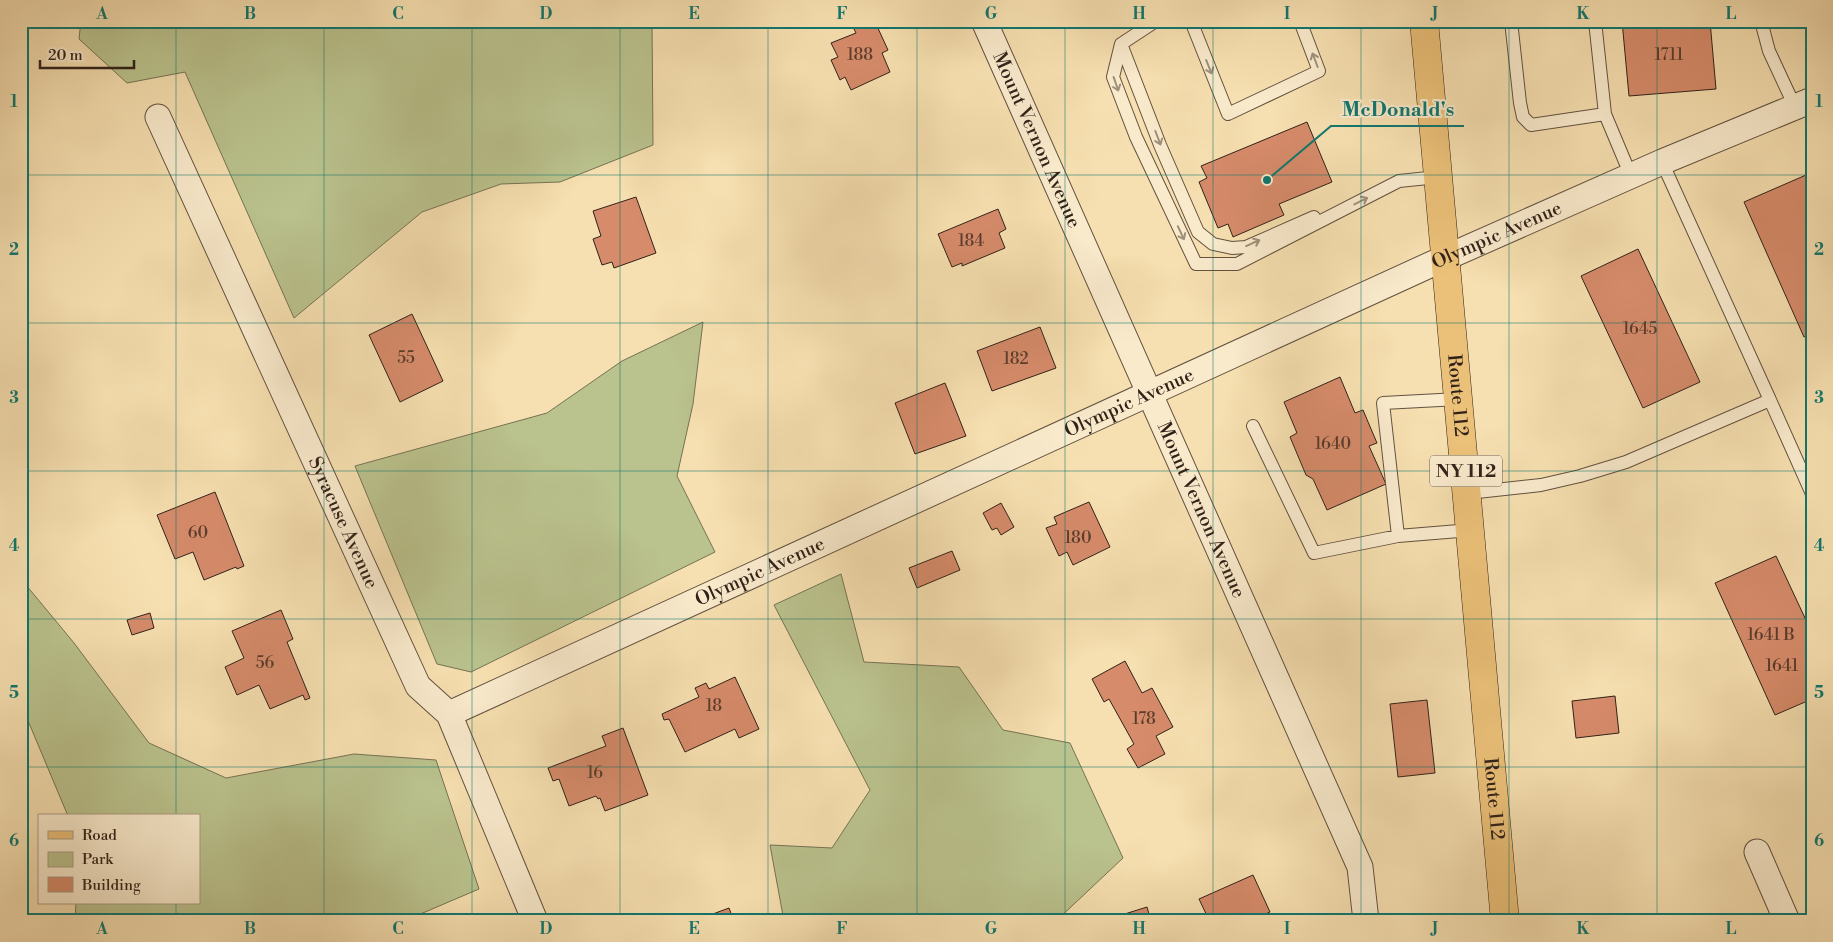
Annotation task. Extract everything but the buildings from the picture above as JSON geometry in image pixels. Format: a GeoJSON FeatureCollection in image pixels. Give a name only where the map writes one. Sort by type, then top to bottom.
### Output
{"type":"FeatureCollection","features":[{"type":"Feature","properties":{"kind":"main road","name":"Route 112"},"geometry":{"type":"LineString","coordinates":[[1424,21],[1505,921]]}},
{"type":"Feature","properties":{"kind":"street","name":"Mount Vernon Avenue"},"geometry":{"type":"LineString","coordinates":[[984,21],[1360,868],[1366,921]]}},
{"type":"Feature","properties":{"kind":"street","name":"Olympic Avenue"},"geometry":{"type":"LineString","coordinates":[[450,714],[1445,258],[1662,162],[1803,103]]}},
{"type":"Feature","properties":{"kind":"street","name":"Syracuse Avenue"},"geometry":{"type":"LineString","coordinates":[[158,118],[418,686],[450,714],[535,921]]}},
{"type":"Feature","properties":{"kind":"street"},"geometry":{"type":"LineString","coordinates":[[1757,852],[1787,921]]}},
{"type":"Feature","properties":{"kind":"lane"},"geometry":{"type":"LineString","coordinates":[[1156,21],[1121,44],[1113,77],[1136,137],[1196,264],[1237,264],[1399,181],[1438,177]]}},
{"type":"Feature","properties":{"kind":"lane"},"geometry":{"type":"LineString","coordinates":[[1191,21],[1228,114],[1319,71],[1300,21]]}},
{"type":"Feature","properties":{"kind":"lane"},"geometry":{"type":"LineString","coordinates":[[1511,21],[1520,104],[1523,117],[1531,125],[1605,114]]}},
{"type":"Feature","properties":{"kind":"lane"},"geometry":{"type":"LineString","coordinates":[[1594,21],[1605,114],[1631,176]]}},
{"type":"Feature","properties":{"kind":"lane"},"geometry":{"type":"LineString","coordinates":[[1761,21],[1769,51],[1803,103]]}},
{"type":"Feature","properties":{"kind":"lane"},"geometry":{"type":"LineString","coordinates":[[1121,44],[1198,232],[1213,244],[1232,248],[1246,247],[1307,219],[1343,210]]}},
{"type":"Feature","properties":{"kind":"lane"},"geometry":{"type":"LineString","coordinates":[[1662,162],[1812,494]]}},
{"type":"Feature","properties":{"kind":"lane"},"geometry":{"type":"LineString","coordinates":[[1398,536],[1383,403],[1459,399]]}},
{"type":"Feature","properties":{"kind":"lane"},"geometry":{"type":"LineString","coordinates":[[1468,494],[1541,484],[1580,476],[1626,462],[1770,400]]}},
{"type":"Feature","properties":{"kind":"lane"},"geometry":{"type":"LineString","coordinates":[[1253,426],[1314,554],[1398,536],[1471,530]]}},
{"type":"Feature","properties":{"kind":"green space"},"geometry":{"type":"Polygon","coordinates":[[[81,21],[652,21],[653,145],[560,182],[501,184],[422,212],[294,318],[185,72],[127,83],[79,39],[81,21]]]}},
{"type":"Feature","properties":{"kind":"green space"},"geometry":{"type":"Polygon","coordinates":[[[703,322],[693,404],[677,476],[715,552],[471,672],[437,664],[355,466],[547,413],[622,361],[703,322]]]}},
{"type":"Feature","properties":{"kind":"green space"},"geometry":{"type":"Polygon","coordinates":[[[841,574],[864,662],[959,667],[1003,730],[1070,743],[1123,858],[1056,921],[784,921],[770,845],[832,848],[870,790],[774,605],[841,574]]]}},
{"type":"Feature","properties":{"kind":"green space"},"geometry":{"type":"Polygon","coordinates":[[[21,579],[74,643],[149,743],[226,778],[354,754],[436,760],[479,889],[404,921],[75,921],[76,904],[200,904],[200,814],[67,814],[21,704],[21,579]]]}},
{"type":"Feature","properties":{"kind":"place","name":"McDonald's"},"geometry":{"type":"Point","coordinates":[1267,180]}}]}
